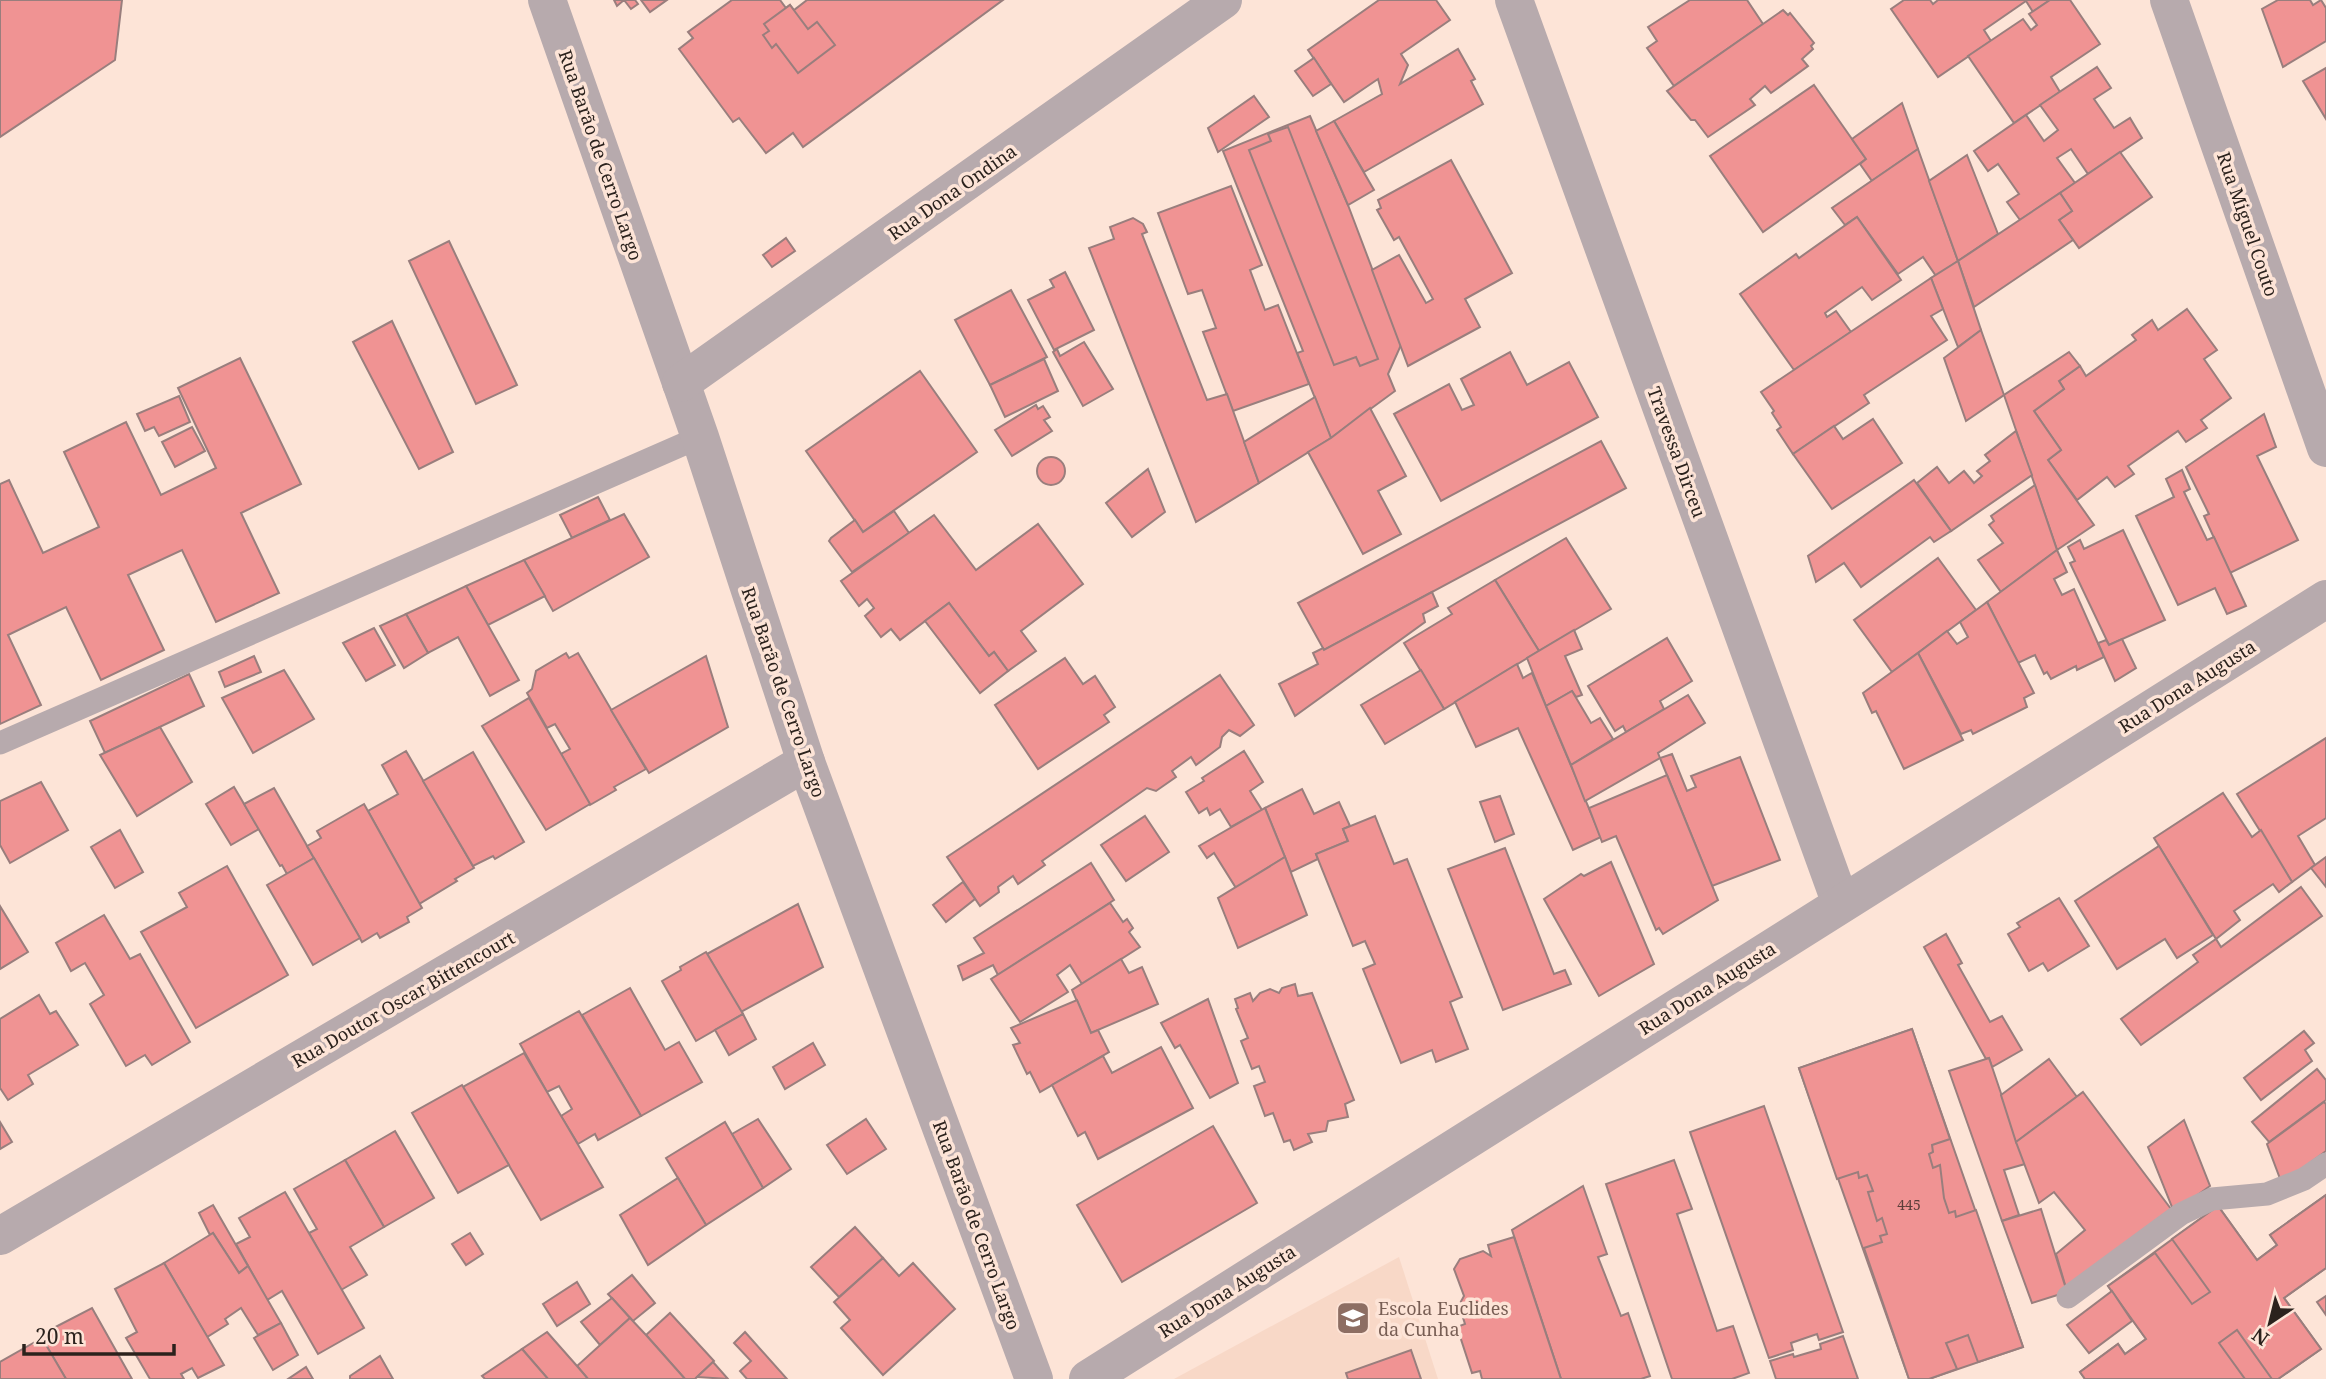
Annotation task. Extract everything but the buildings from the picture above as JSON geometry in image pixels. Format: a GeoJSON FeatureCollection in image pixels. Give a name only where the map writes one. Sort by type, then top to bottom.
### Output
{"type":"FeatureCollection","features":[{"type":"Feature","properties":{"kind":"street","name":"Rua Barão de Cerro Largo"},"geometry":{"type":"LineString","coordinates":[[547,0],[700,437],[806,762],[1034,1379]]}},
{"type":"Feature","properties":{"kind":"street","name":"Rua Dona Ondina"},"geometry":{"type":"LineString","coordinates":[[681,383],[1223,0]]}},
{"type":"Feature","properties":{"kind":"street","name":"Travessa Dirceu"},"geometry":{"type":"LineString","coordinates":[[1514,0],[1840,904]]}},
{"type":"Feature","properties":{"kind":"street","name":"Rua Miguel Couto"},"geometry":{"type":"LineString","coordinates":[[2169,0],[2326,449]]}},
{"type":"Feature","properties":{"kind":"street","name":"Rua Dona Augusta"},"geometry":{"type":"LineString","coordinates":[[1088,1379],[2326,599]]}},
{"type":"Feature","properties":{"kind":"street","name":"Rua Doutor Oscar Bittencourt"},"geometry":{"type":"LineString","coordinates":[[0,1236],[806,762]]}},
{"type":"Feature","properties":{"kind":"lane"},"geometry":{"type":"LineString","coordinates":[[0,743],[700,437]]}},
{"type":"Feature","properties":{"kind":"lane"},"geometry":{"type":"LineString","coordinates":[[2068,1297],[2180,1214],[2212,1199],[2267,1194],[2304,1180],[2326,1164]]}},
{"type":"Feature","properties":{"kind":"shaded area","name":"Escola Euclides da Cunha"},"geometry":{"type":"Polygon","coordinates":[[[1399,1257],[1438,1379],[1174,1379],[1399,1257]]]}},
{"type":"Feature","properties":{"kind":"place","name":"Escola Euclides da Cunha"},"geometry":{"type":"Point","coordinates":[1353,1318]}}]}
